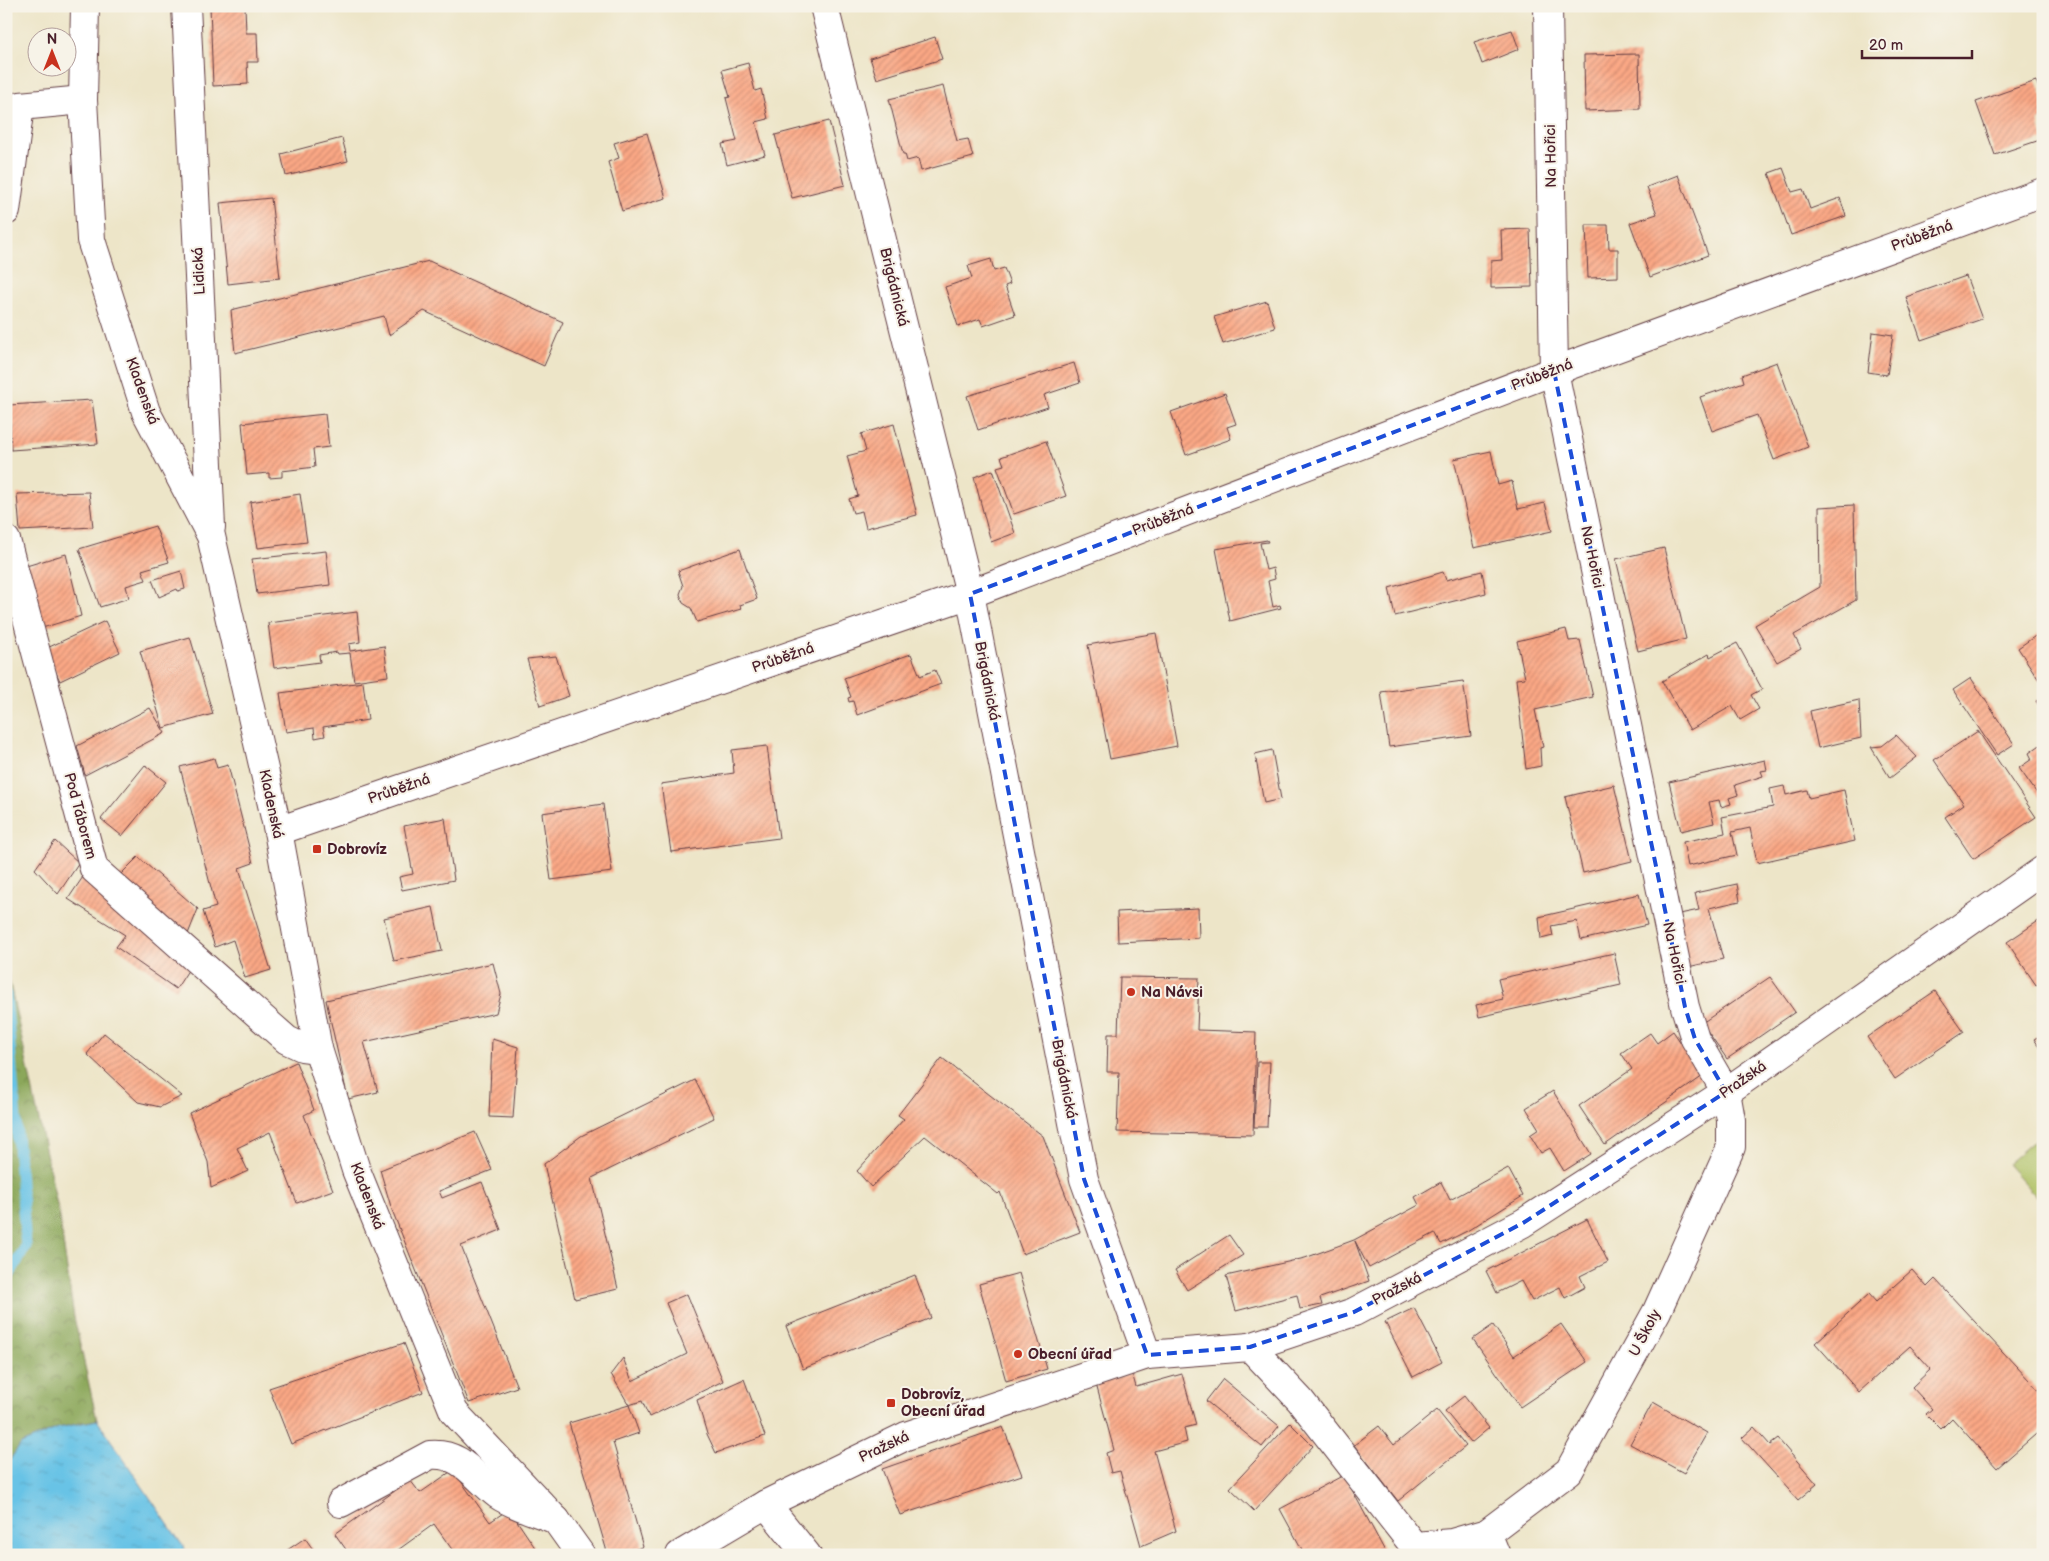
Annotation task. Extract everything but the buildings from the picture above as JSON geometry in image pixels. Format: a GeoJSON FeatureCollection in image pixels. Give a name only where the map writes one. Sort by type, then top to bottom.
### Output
{"type":"FeatureCollection","features":[{"type":"Feature","properties":{"kind":"street","name":"Kladenská"},"geometry":{"type":"LineString","coordinates":[[85,6],[83,100],[91,240],[146,412],[211,536],[278,831],[318,1049],[356,1170],[454,1412],[556,1520],[581,1555]]}},
{"type":"Feature","properties":{"kind":"street","name":"Lidická"},"geometry":{"type":"LineString","coordinates":[[186,6],[211,536]]}},
{"type":"Feature","properties":{"kind":"street","name":"Brigádnická"},"geometry":{"type":"LineString","coordinates":[[824,6],[970,594],[1084,1180],[1147,1355]]}},
{"type":"Feature","properties":{"kind":"street","name":"Na Hořici"},"geometry":{"type":"LineString","coordinates":[[1548,6],[1554,370],[1685,1007],[1695,1038],[1726,1092]]}},
{"type":"Feature","properties":{"kind":"street"},"geometry":{"type":"LineString","coordinates":[[6,211],[20,106],[83,100]]}},
{"type":"Feature","properties":{"kind":"street","name":"Průběžná"},"geometry":{"type":"LineString","coordinates":[[278,831],[970,594],[1554,370],[2043,192]]}},
{"type":"Feature","properties":{"kind":"street","name":"Pod Táborem"},"geometry":{"type":"LineString","coordinates":[[6,540],[94,869],[287,1040],[302,1047],[318,1049]]}},
{"type":"Feature","properties":{"kind":"street","name":"Pražská"},"geometry":{"type":"LineString","coordinates":[[680,1555],[766,1504],[906,1436],[1147,1355],[1250,1347],[1354,1312],[1523,1223],[1726,1092],[2043,870]]}},
{"type":"Feature","properties":{"kind":"street","name":"U Školy"},"geometry":{"type":"LineString","coordinates":[[1250,1347],[1300,1400],[1414,1546],[1452,1543],[1491,1544],[1569,1471],[1657,1311],[1731,1147],[1731,1120],[1726,1092]]}},
{"type":"Feature","properties":{"kind":"street"},"geometry":{"type":"LineString","coordinates":[[341,1503],[430,1455],[444,1453],[462,1463],[499,1496],[556,1520]]}},
{"type":"Feature","properties":{"kind":"street"},"geometry":{"type":"LineString","coordinates":[[766,1504],[807,1555]]}},
{"type":"Feature","properties":{"kind":"highlighted area"},"geometry":{"type":"Polygon","coordinates":[[[1554,371],[1685,1007],[1695,1039],[1726,1092],[1523,1223],[1354,1312],[1250,1347],[1147,1355],[1084,1179],[970,594],[1554,371]]]}},
{"type":"Feature","properties":{"kind":"green space"},"geometry":{"type":"Polygon","coordinates":[[[6,965],[59,1214],[74,1317],[97,1420],[58,1428],[21,1444],[6,1465],[6,965]]]}},
{"type":"Feature","properties":{"kind":"green space"},"geometry":{"type":"Polygon","coordinates":[[[2043,1133],[2043,1204],[2007,1164],[2043,1133]]]}},
{"type":"Feature","properties":{"kind":"water"},"geometry":{"type":"Polygon","coordinates":[[[97,1420],[189,1555],[6,1555],[6,1465],[21,1444],[58,1428],[97,1420]]]}},
{"type":"Feature","properties":{"kind":"waterway"},"geometry":{"type":"LineString","coordinates":[[6,995],[26,1246],[6,1281]]}},
{"type":"Feature","properties":{"kind":"place","name":"Dobrovíz"},"geometry":{"type":"Point","coordinates":[317,849]}},
{"type":"Feature","properties":{"kind":"place","name":"Na Návsi"},"geometry":{"type":"Point","coordinates":[1131,992]}},
{"type":"Feature","properties":{"kind":"place","name":"Obecní úřad"},"geometry":{"type":"Point","coordinates":[1018,1354]}},
{"type":"Feature","properties":{"kind":"place","name":"Dobrovíz, Obecní úřad"},"geometry":{"type":"Point","coordinates":[891,1403]}}]}
